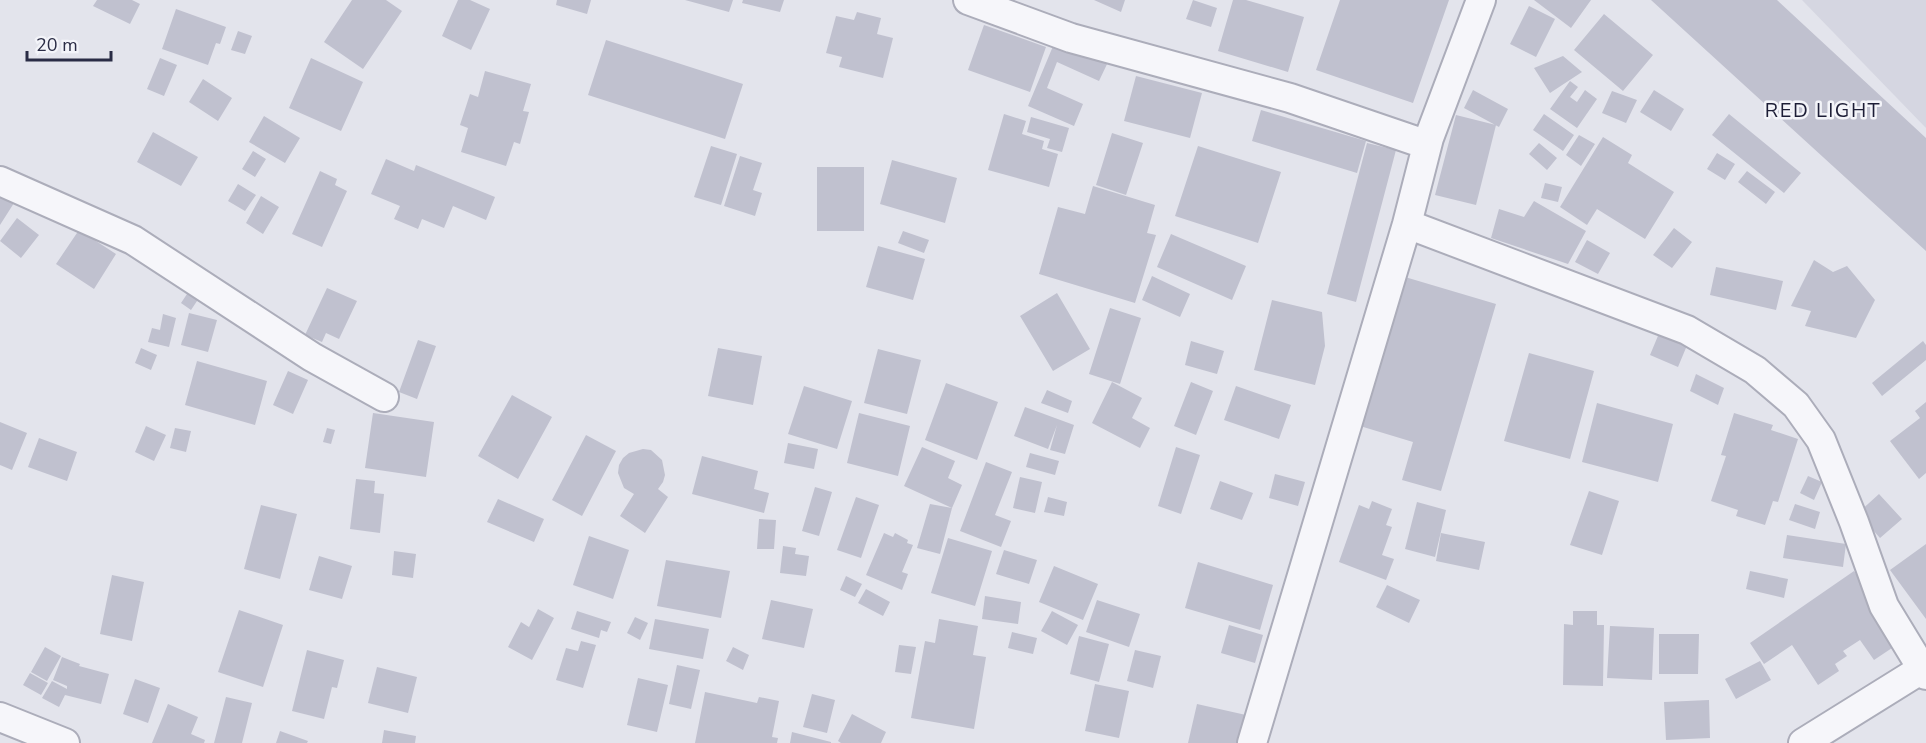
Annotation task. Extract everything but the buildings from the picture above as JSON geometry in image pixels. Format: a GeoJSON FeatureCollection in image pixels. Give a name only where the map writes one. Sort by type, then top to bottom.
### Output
{"type":"FeatureCollection","features":[{"type":"Feature","properties":{"kind":"street"},"geometry":{"type":"LineString","coordinates":[[968,0],[1071,38],[1290,98],[1416,141],[1429,138]]}},
{"type":"Feature","properties":{"kind":"street"},"geometry":{"type":"LineString","coordinates":[[1252,743],[1407,224],[1429,138],[1481,0]]}},
{"type":"Feature","properties":{"kind":"street"},"geometry":{"type":"LineString","coordinates":[[0,181],[133,240],[312,357],[384,396]]}},
{"type":"Feature","properties":{"kind":"street"},"geometry":{"type":"LineString","coordinates":[[1407,224],[1688,330],[1755,370],[1796,405],[1821,440],[1884,606],[1924,672],[1803,743]]}},
{"type":"Feature","properties":{"kind":"street"},"geometry":{"type":"LineString","coordinates":[[0,717],[65,743]]}},
{"type":"Feature","properties":{"kind":"shaded area"},"geometry":{"type":"Polygon","coordinates":[[[1802,0],[1926,0],[1926,128],[1802,0]]]}},
{"type":"Feature","properties":{"kind":"district","name":"RED LIGHT"},"geometry":{"type":"Point","coordinates":[1823,110]}}]}
